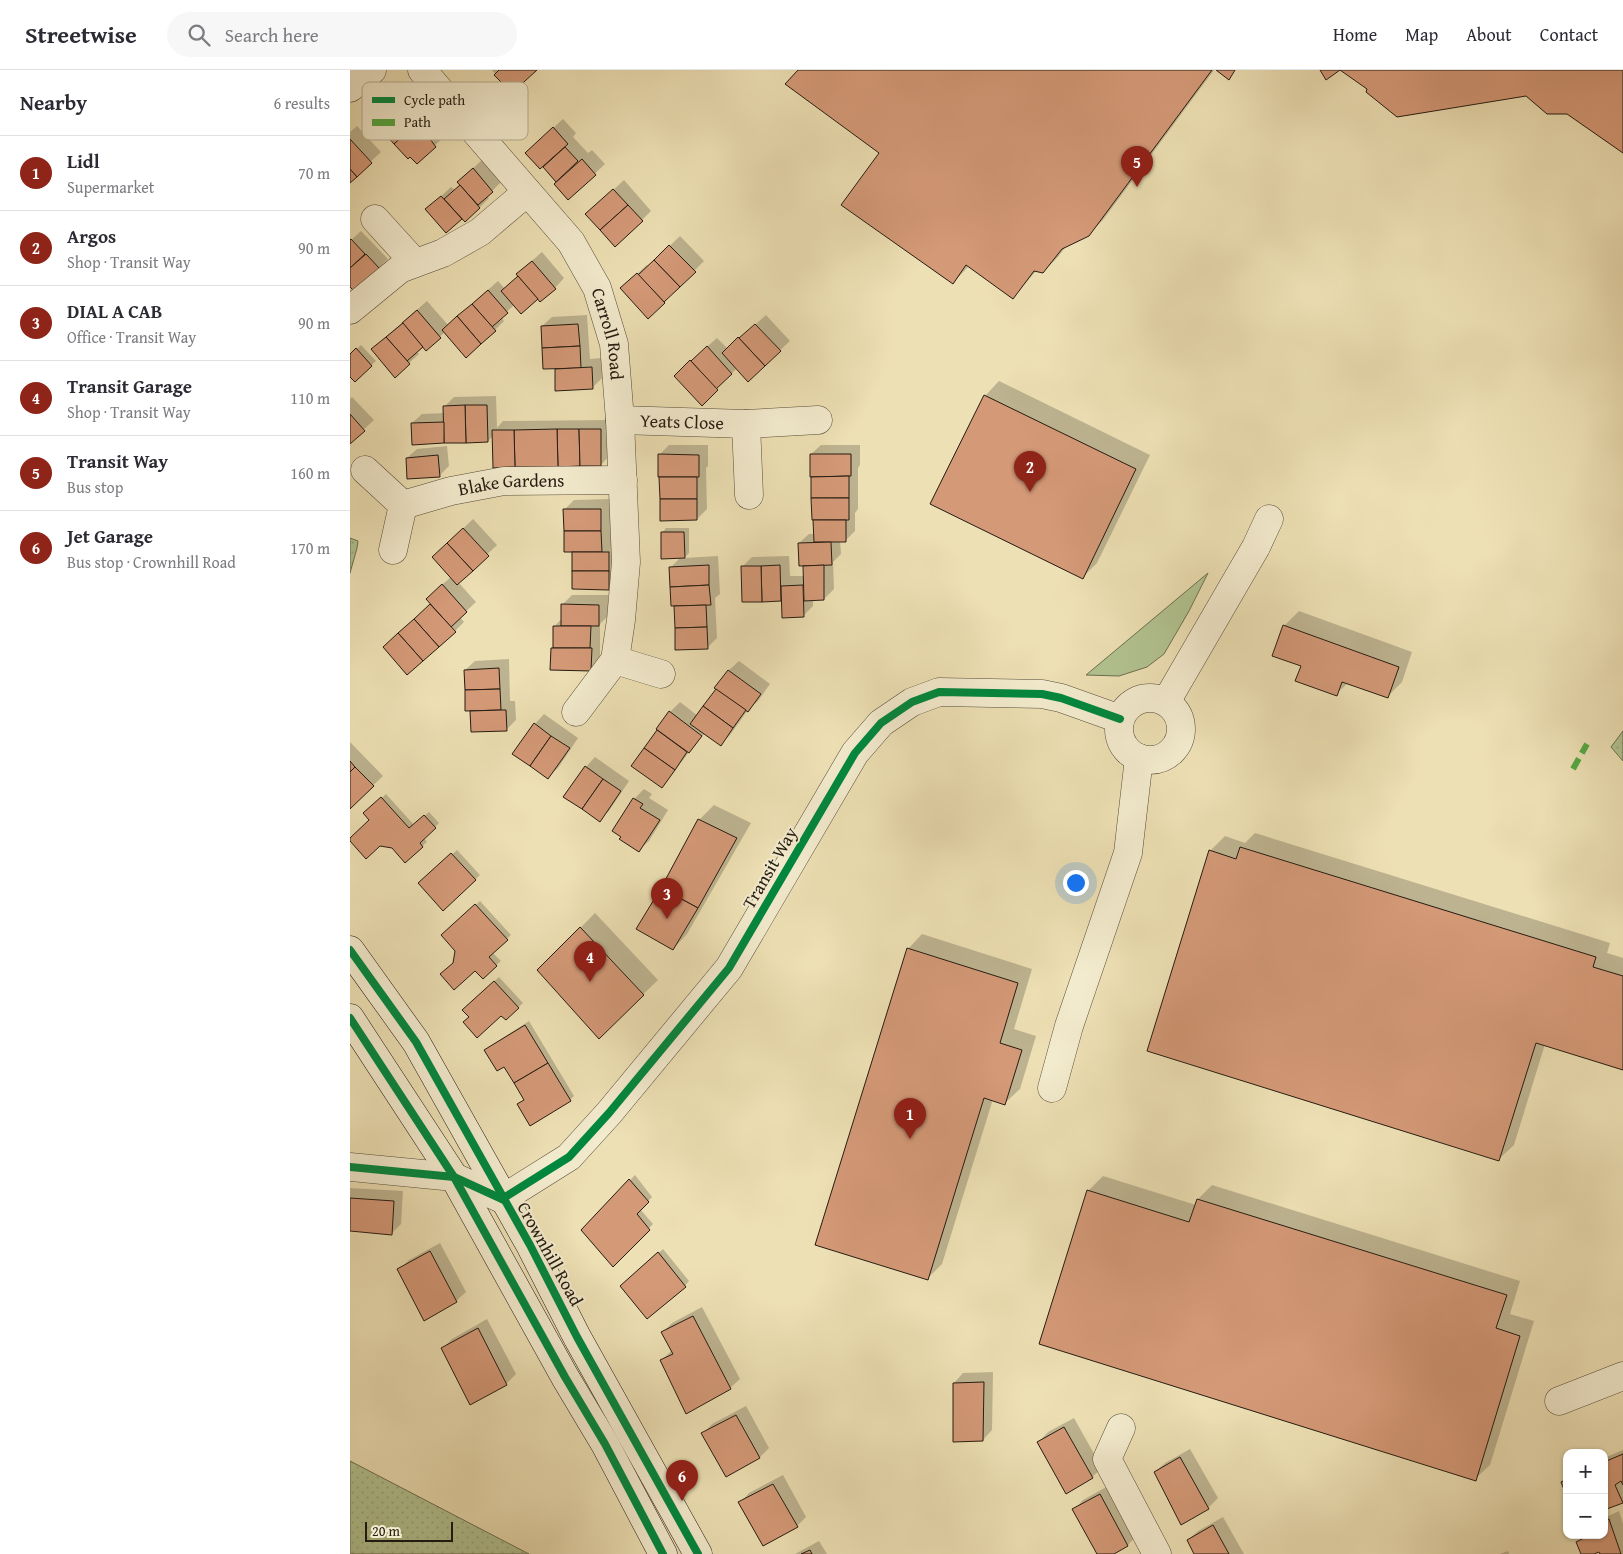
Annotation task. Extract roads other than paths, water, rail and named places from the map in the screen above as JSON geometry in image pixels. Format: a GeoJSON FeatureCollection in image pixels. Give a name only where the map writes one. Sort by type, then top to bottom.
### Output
{"type":"FeatureCollection","features":[{"type":"Feature","properties":{"kind":"street"},"geometry":{"type":"LineString","coordinates":[[350,88],[372,70]]}},
{"type":"Feature","properties":{"kind":"street","name":"Carroll Road"},"geometry":{"type":"LineString","coordinates":[[422,70],[432,82]]}},
{"type":"Feature","properties":{"kind":"street","name":"Carroll Road"},"geometry":{"type":"LineString","coordinates":[[482,140],[571,242],[597,288],[614,344],[620,420],[626,562],[621,620],[615,660],[576,712]]}},
{"type":"Feature","properties":{"kind":"street"},"geometry":{"type":"LineString","coordinates":[[350,310],[400,269],[443,253],[480,232],[527,192]]}},
{"type":"Feature","properties":{"kind":"street"},"geometry":{"type":"LineString","coordinates":[[375,219],[415,263]]}},
{"type":"Feature","properties":{"kind":"street","name":"Yeats Close"},"geometry":{"type":"LineString","coordinates":[[620,420],[746,424],[818,420]]}},
{"type":"Feature","properties":{"kind":"street","name":"Yeats Close"},"geometry":{"type":"LineString","coordinates":[[746,424],[749,495]]}},
{"type":"Feature","properties":{"kind":"street"},"geometry":{"type":"LineString","coordinates":[[365,470],[403,505],[393,550]]}},
{"type":"Feature","properties":{"kind":"street","name":"Blake Gardens"},"geometry":{"type":"LineString","coordinates":[[403,505],[451,491],[504,481],[622,480]]}},
{"type":"Feature","properties":{"kind":"street"},"geometry":{"type":"LineString","coordinates":[[1166,702],[1256,547],[1269,519]]}},
{"type":"Feature","properties":{"kind":"street"},"geometry":{"type":"LineString","coordinates":[[615,660],[661,674]]}},
{"type":"Feature","properties":{"kind":"street","name":"Transit Way"},"geometry":{"type":"LineString","coordinates":[[502,1199],[569,1157],[609,1113],[730,968],[856,753],[881,723],[912,702],[939,692],[1042,694],[1061,698],[1120,719]]}},
{"type":"Feature","properties":{"kind":"street"},"geometry":{"type":"LineString","coordinates":[[1158,699],[1166,702],[1174,709],[1179,718],[1181,728],[1176,748],[1168,755],[1159,759],[1149,760],[1130,754],[1120,738],[1118,729],[1120,719],[1131,704],[1139,700],[1158,699]]}},
{"type":"Feature","properties":{"kind":"street"},"geometry":{"type":"LineString","coordinates":[[1052,1088],[1070,1026],[1128,853],[1139,758]]}},
{"type":"Feature","properties":{"kind":"street","name":"Crownhill Road"},"geometry":{"type":"LineString","coordinates":[[350,950],[416,1042],[502,1199],[530,1245],[577,1337],[698,1554]]}},
{"type":"Feature","properties":{"kind":"street"},"geometry":{"type":"LineString","coordinates":[[350,1018],[454,1177],[565,1377],[605,1444],[663,1554]]}},
{"type":"Feature","properties":{"kind":"street"},"geometry":{"type":"LineString","coordinates":[[350,1167],[454,1177],[502,1199]]}},
{"type":"Feature","properties":{"kind":"street"},"geometry":{"type":"LineString","coordinates":[[1559,1400],[1623,1376]]}},
{"type":"Feature","properties":{"kind":"street"},"geometry":{"type":"LineString","coordinates":[[1120,1428],[1106,1459],[1158,1554]]}},
{"type":"Feature","properties":{"kind":"place","name":"Transit Way"},"geometry":{"type":"Point","coordinates":[1137,187]}},
{"type":"Feature","properties":{"kind":"place","name":"Argos"},"geometry":{"type":"Point","coordinates":[1030,492]}},
{"type":"Feature","properties":{"kind":"place","name":"DIAL A CAB"},"geometry":{"type":"Point","coordinates":[667,919]}},
{"type":"Feature","properties":{"kind":"place","name":"Transit Garage"},"geometry":{"type":"Point","coordinates":[590,982]}},
{"type":"Feature","properties":{"kind":"place","name":"Lidl"},"geometry":{"type":"Point","coordinates":[910,1139]}},
{"type":"Feature","properties":{"kind":"place","name":"Jet Garage"},"geometry":{"type":"Point","coordinates":[682,1501]}}]}
